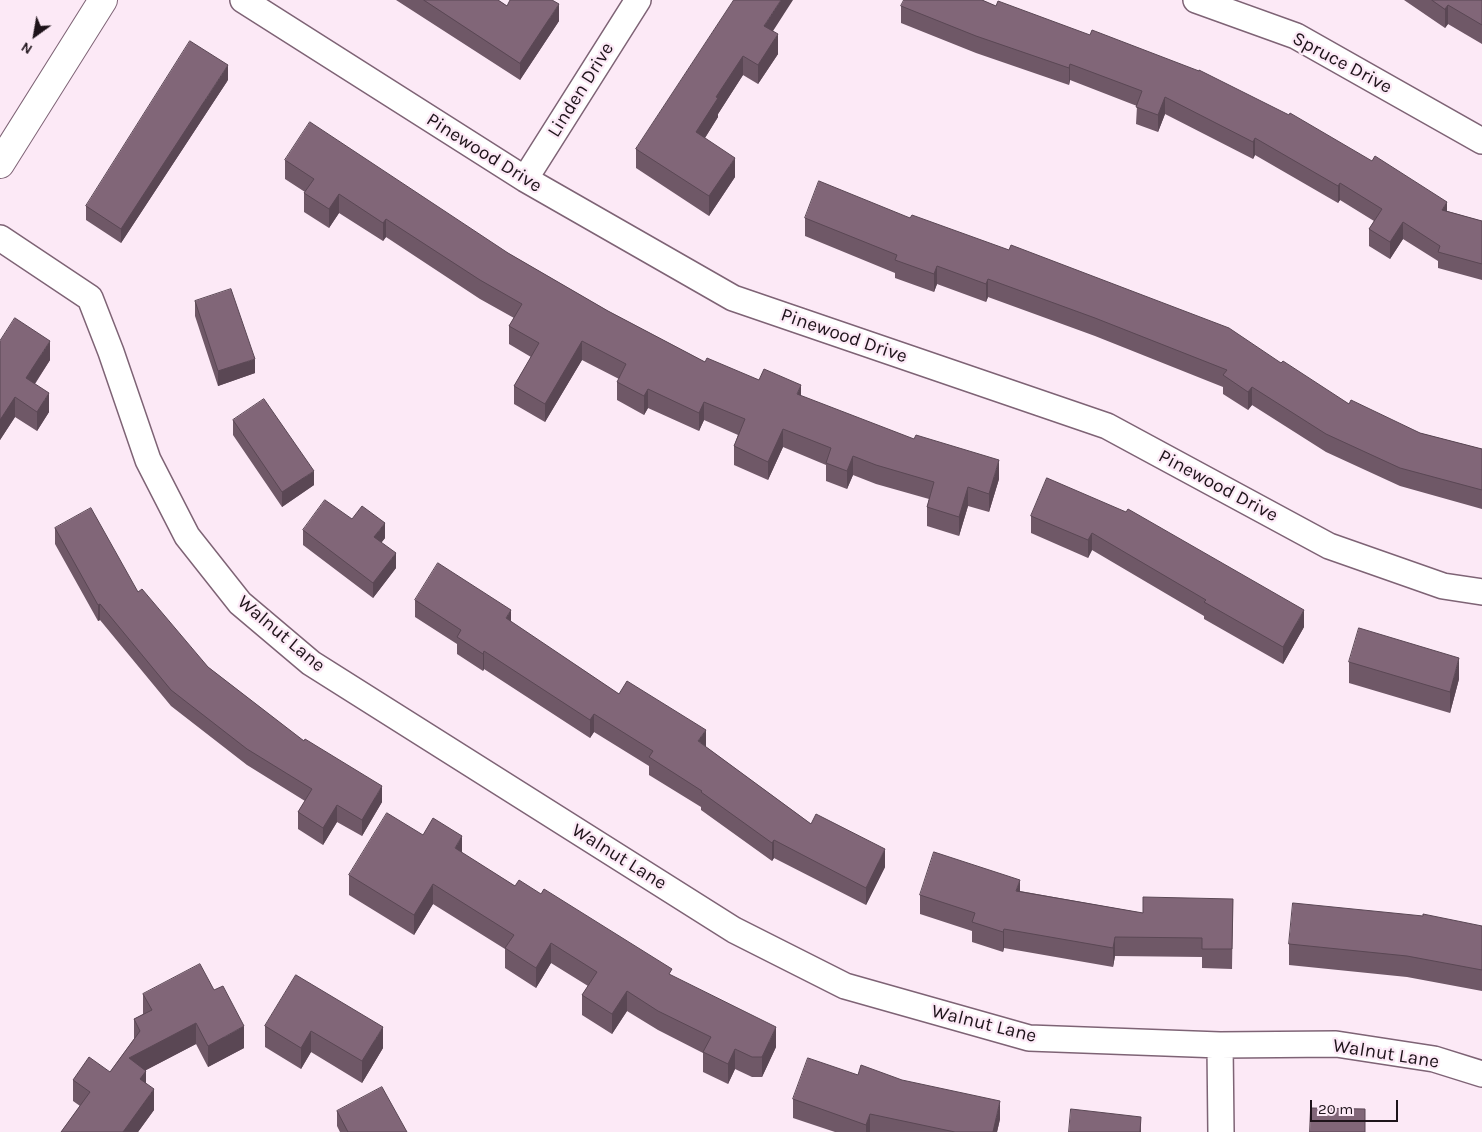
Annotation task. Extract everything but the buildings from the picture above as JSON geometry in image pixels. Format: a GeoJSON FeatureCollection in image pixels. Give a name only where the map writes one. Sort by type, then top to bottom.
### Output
{"type":"FeatureCollection","features":[{"type":"Feature","properties":{"kind":"street"},"geometry":{"type":"LineString","coordinates":[[0,164],[103,0]]}},
{"type":"Feature","properties":{"kind":"street","name":"Pinewood Drive"},"geometry":{"type":"LineString","coordinates":[[243,0],[525,179],[732,298],[1106,426],[1330,546],[1443,586],[1482,592]]}},
{"type":"Feature","properties":{"kind":"street","name":"Linden Drive"},"geometry":{"type":"LineString","coordinates":[[525,179],[638,0]]}},
{"type":"Feature","properties":{"kind":"street","name":"Spruce Drive"},"geometry":{"type":"LineString","coordinates":[[1196,0],[1296,36],[1482,140]]}},
{"type":"Feature","properties":{"kind":"street","name":"Walnut Lane"},"geometry":{"type":"LineString","coordinates":[[0,238],[90,298],[111,352],[148,460],[187,536],[240,603],[312,663],[734,930],[844,986],[1029,1038],[1220,1045],[1336,1044],[1434,1059],[1482,1074]]}},
{"type":"Feature","properties":{"kind":"street"},"geometry":{"type":"LineString","coordinates":[[1220,1045],[1221,1132]]}}]}
